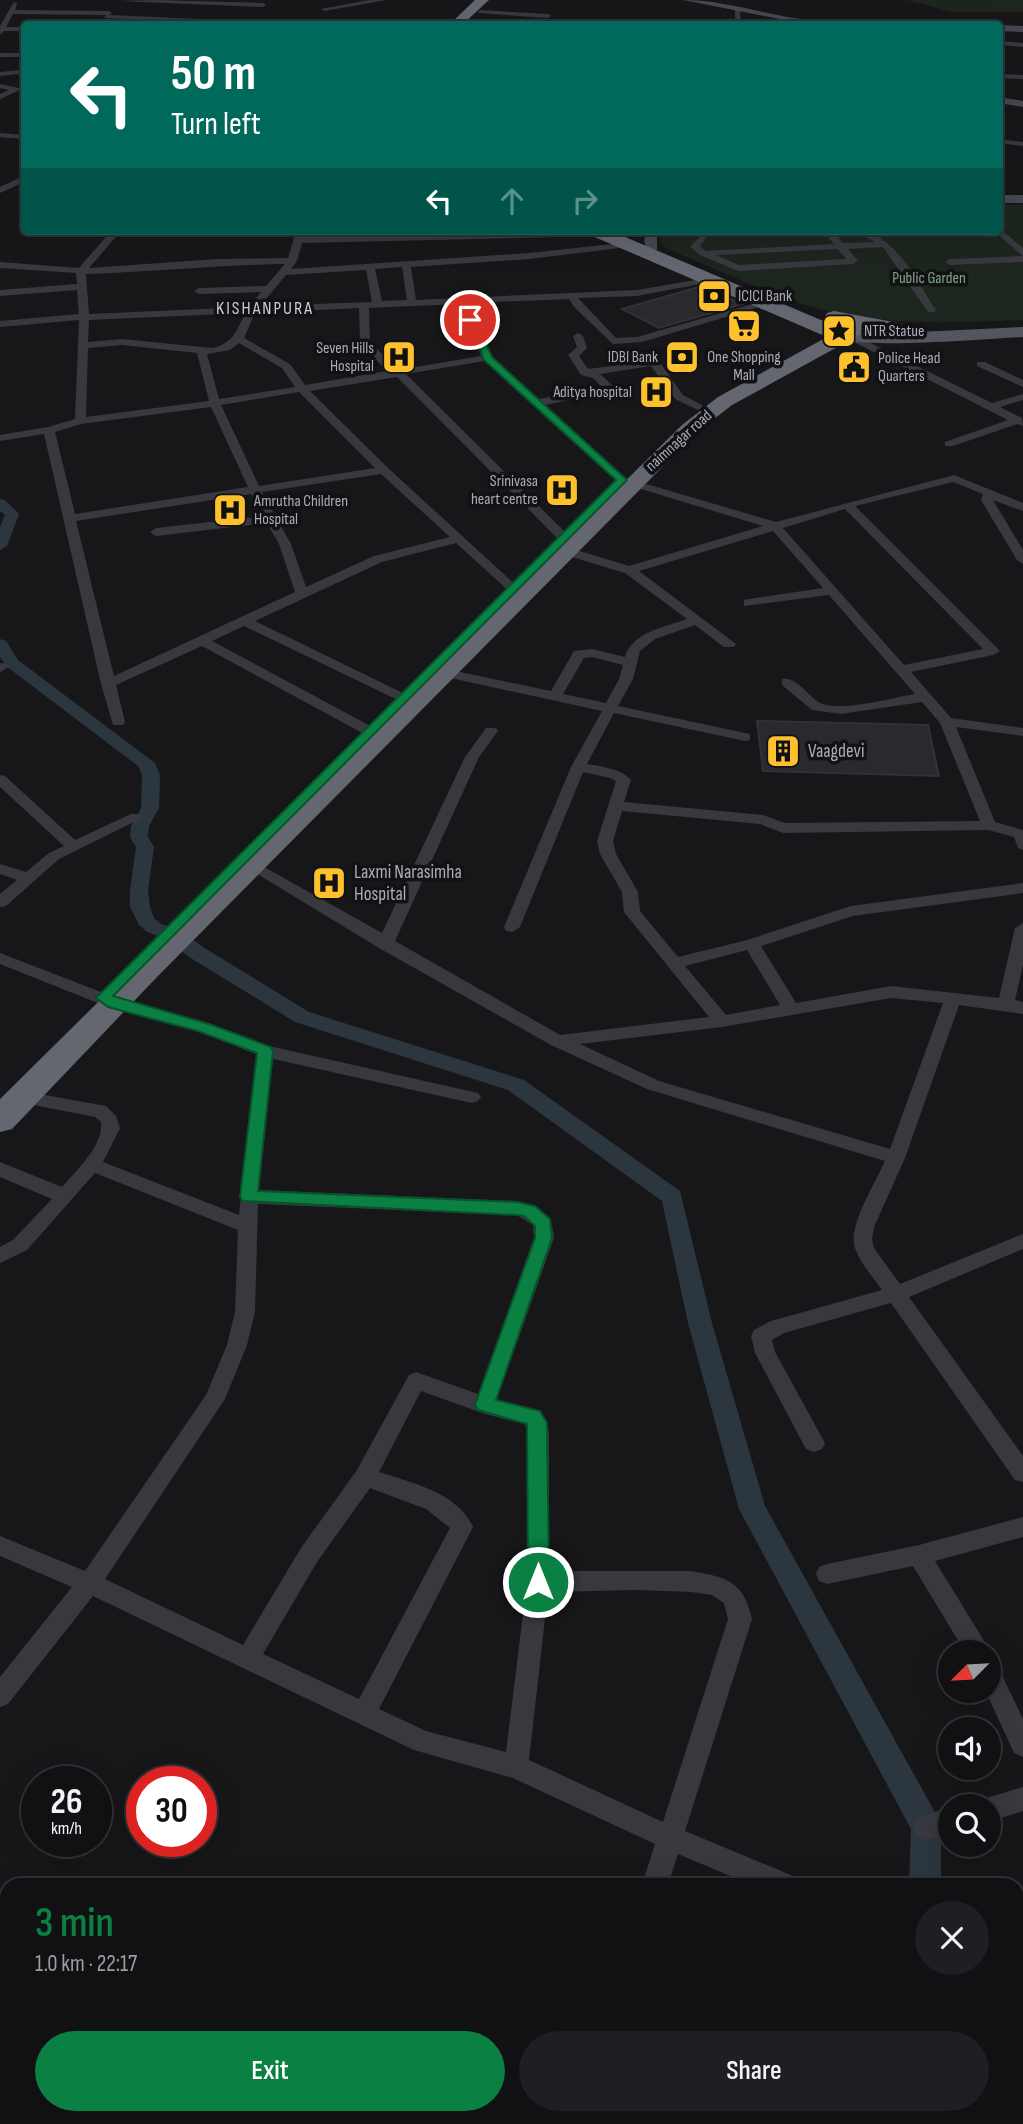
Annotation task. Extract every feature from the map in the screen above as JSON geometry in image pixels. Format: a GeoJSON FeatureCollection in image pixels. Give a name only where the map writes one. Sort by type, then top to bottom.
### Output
{"type":"FeatureCollection","features":[{"type":"Feature","properties":{"kind":"highway"},"geometry":{"type":"LineString","coordinates":[[460,21],[492,0]]}},
{"type":"Feature","properties":{"kind":"highway"},"geometry":{"type":"LineString","coordinates":[[469,21],[482,6]]}},
{"type":"Feature","properties":{"kind":"highway"},"geometry":{"type":"LineString","coordinates":[[609,235],[766,303],[803,315],[899,329]]}},
{"type":"Feature","properties":{"kind":"highway"},"geometry":{"type":"LineString","coordinates":[[625,235],[654,239],[803,315],[843,332]]}},
{"type":"Feature","properties":{"kind":"highway"},"geometry":{"type":"LineString","coordinates":[[800,346],[803,315]]}},
{"type":"Feature","properties":{"kind":"highway"},"geometry":{"type":"LineString","coordinates":[[627,481],[698,407],[800,346],[843,332]]}},
{"type":"Feature","properties":{"kind":"highway","name":"naimnagar road"},"geometry":{"type":"LineString","coordinates":[[236,877],[446,673],[627,481],[725,401],[843,332]]}},
{"type":"Feature","properties":{"kind":"highway"},"geometry":{"type":"LineString","coordinates":[[0,1120],[11,1098],[151,957],[236,877],[371,732],[514,589],[565,544]]}},
{"type":"Feature","properties":{"kind":"main road"},"geometry":{"type":"LineString","coordinates":[[843,332],[1023,324]]}},
{"type":"Feature","properties":{"kind":"main road"},"geometry":{"type":"LineString","coordinates":[[843,332],[1023,332]]}},
{"type":"Feature","properties":{"kind":"street"},"geometry":{"type":"LineString","coordinates":[[1,31],[15,0],[27,1]]}},
{"type":"Feature","properties":{"kind":"street"},"geometry":{"type":"LineString","coordinates":[[101,21],[122,0],[263,5]]}},
{"type":"Feature","properties":{"kind":"street"},"geometry":{"type":"LineString","coordinates":[[10,12],[251,12],[271,0]]}},
{"type":"Feature","properties":{"kind":"street"},"geometry":{"type":"LineString","coordinates":[[324,9],[383,0]]}},
{"type":"Feature","properties":{"kind":"street"},"geometry":{"type":"LineString","coordinates":[[688,0],[802,21]]}},
{"type":"Feature","properties":{"kind":"street"},"geometry":{"type":"LineString","coordinates":[[482,6],[548,16]]}},
{"type":"Feature","properties":{"kind":"street"},"geometry":{"type":"LineString","coordinates":[[737,9],[738,21]]}},
{"type":"Feature","properties":{"kind":"street"},"geometry":{"type":"LineString","coordinates":[[109,13],[239,21]]}},
{"type":"Feature","properties":{"kind":"street"},"geometry":{"type":"LineString","coordinates":[[1003,28],[1023,29]]}},
{"type":"Feature","properties":{"kind":"street"},"geometry":{"type":"LineString","coordinates":[[1,31],[21,29]]}},
{"type":"Feature","properties":{"kind":"street"},"geometry":{"type":"LineString","coordinates":[[1003,43],[1023,45]]}},
{"type":"Feature","properties":{"kind":"street"},"geometry":{"type":"LineString","coordinates":[[0,55],[21,55]]}},
{"type":"Feature","properties":{"kind":"street"},"geometry":{"type":"LineString","coordinates":[[0,68],[21,66]]}},
{"type":"Feature","properties":{"kind":"street"},"geometry":{"type":"LineString","coordinates":[[0,74],[21,74]]}},
{"type":"Feature","properties":{"kind":"street"},"geometry":{"type":"LineString","coordinates":[[1003,76],[1023,77]]}},
{"type":"Feature","properties":{"kind":"street"},"geometry":{"type":"LineString","coordinates":[[0,84],[21,80]]}},
{"type":"Feature","properties":{"kind":"street"},"geometry":{"type":"LineString","coordinates":[[0,84],[20,90]]}},
{"type":"Feature","properties":{"kind":"street"},"geometry":{"type":"LineString","coordinates":[[4,97],[20,90]]}},
{"type":"Feature","properties":{"kind":"street"},"geometry":{"type":"LineString","coordinates":[[4,97],[15,102]]}},
{"type":"Feature","properties":{"kind":"street"},"geometry":{"type":"LineString","coordinates":[[1003,101],[1023,104]]}},
{"type":"Feature","properties":{"kind":"street"},"geometry":{"type":"LineString","coordinates":[[0,135],[21,136]]}},
{"type":"Feature","properties":{"kind":"street"},"geometry":{"type":"LineString","coordinates":[[1003,142],[1023,144]]}},
{"type":"Feature","properties":{"kind":"street"},"geometry":{"type":"LineString","coordinates":[[0,143],[21,144]]}},
{"type":"Feature","properties":{"kind":"street"},"geometry":{"type":"LineString","coordinates":[[0,182],[21,181]]}},
{"type":"Feature","properties":{"kind":"street"},"geometry":{"type":"LineString","coordinates":[[0,190],[21,181]]}},
{"type":"Feature","properties":{"kind":"street"},"geometry":{"type":"LineString","coordinates":[[1003,199],[1023,199]]}},
{"type":"Feature","properties":{"kind":"street"},"geometry":{"type":"LineString","coordinates":[[80,421],[84,317],[81,271],[112,235]]}},
{"type":"Feature","properties":{"kind":"street"},"geometry":{"type":"LineString","coordinates":[[83,345],[122,342],[222,349],[238,340],[250,312],[285,272],[292,261],[300,236],[573,235]]}},
{"type":"Feature","properties":{"kind":"street"},"geometry":{"type":"LineString","coordinates":[[702,237],[695,247],[738,268],[853,261],[832,235]]}},
{"type":"Feature","properties":{"kind":"street"},"geometry":{"type":"LineString","coordinates":[[868,235],[886,244],[931,310]]}},
{"type":"Feature","properties":{"kind":"street"},"geometry":{"type":"LineString","coordinates":[[1003,235],[1023,253]]}},
{"type":"Feature","properties":{"kind":"street"},"geometry":{"type":"LineString","coordinates":[[285,272],[529,256],[628,244]]}},
{"type":"Feature","properties":{"kind":"street"},"geometry":{"type":"LineString","coordinates":[[703,253],[886,244]]}},
{"type":"Feature","properties":{"kind":"street"},"geometry":{"type":"LineString","coordinates":[[743,249],[755,267]]}},
{"type":"Feature","properties":{"kind":"street"},"geometry":{"type":"LineString","coordinates":[[950,262],[1023,259]]}},
{"type":"Feature","properties":{"kind":"street"},"geometry":{"type":"LineString","coordinates":[[0,265],[81,271],[145,269],[217,262],[292,261]]}},
{"type":"Feature","properties":{"kind":"street"},"geometry":{"type":"LineString","coordinates":[[406,264],[412,304]]}},
{"type":"Feature","properties":{"kind":"street"},"geometry":{"type":"LineString","coordinates":[[370,266],[378,306]]}},
{"type":"Feature","properties":{"kind":"street"},"geometry":{"type":"LineString","coordinates":[[0,324],[84,317],[250,312],[571,294],[637,293],[710,279]]}},
{"type":"Feature","properties":{"kind":"street"},"geometry":{"type":"LineString","coordinates":[[0,293],[81,287]]}},
{"type":"Feature","properties":{"kind":"street"},"geometry":{"type":"LineString","coordinates":[[199,291],[271,289]]}},
{"type":"Feature","properties":{"kind":"street"},"geometry":{"type":"LineString","coordinates":[[571,294],[578,306],[618,342],[638,340],[766,303]]}},
{"type":"Feature","properties":{"kind":"street"},"geometry":{"type":"LineString","coordinates":[[462,300],[487,358],[627,481],[775,526],[947,722],[989,825]]}},
{"type":"Feature","properties":{"kind":"street"},"geometry":{"type":"LineString","coordinates":[[364,306],[365,342],[565,544],[629,570],[729,644]]}},
{"type":"Feature","properties":{"kind":"street"},"geometry":{"type":"LineString","coordinates":[[843,332],[1021,421]]}},
{"type":"Feature","properties":{"kind":"street"},"geometry":{"type":"LineString","coordinates":[[536,403],[610,388],[597,376],[585,373],[573,355],[582,348],[578,336]]}},
{"type":"Feature","properties":{"kind":"street"},"geometry":{"type":"LineString","coordinates":[[238,340],[286,366],[302,389],[384,470],[456,539],[514,589]]}},
{"type":"Feature","properties":{"kind":"street"},"geometry":{"type":"LineString","coordinates":[[201,349],[215,403],[255,490],[285,544],[302,593]]}},
{"type":"Feature","properties":{"kind":"street"},"geometry":{"type":"LineString","coordinates":[[0,438],[49,430],[80,421],[215,403],[487,358]]}},
{"type":"Feature","properties":{"kind":"street"},"geometry":{"type":"LineString","coordinates":[[585,373],[654,362],[679,397],[698,407]]}},
{"type":"Feature","properties":{"kind":"street"},"geometry":{"type":"LineString","coordinates":[[981,364],[1023,384]]}},
{"type":"Feature","properties":{"kind":"street"},"geometry":{"type":"LineString","coordinates":[[990,407],[1023,397]]}},
{"type":"Feature","properties":{"kind":"street"},"geometry":{"type":"LineString","coordinates":[[949,444],[1021,421]]}},
{"type":"Feature","properties":{"kind":"street"},"geometry":{"type":"LineString","coordinates":[[49,430],[118,722]]}},
{"type":"Feature","properties":{"kind":"street"},"geometry":{"type":"LineString","coordinates":[[70,518],[384,470]]}},
{"type":"Feature","properties":{"kind":"street"},"geometry":{"type":"LineString","coordinates":[[629,570],[847,505],[954,478],[1023,507]]}},
{"type":"Feature","properties":{"kind":"street"},"geometry":{"type":"LineString","coordinates":[[989,494],[987,500],[1023,560]]}},
{"type":"Feature","properties":{"kind":"street"},"geometry":{"type":"LineString","coordinates":[[847,505],[993,651],[901,670]]}},
{"type":"Feature","properties":{"kind":"street"},"geometry":{"type":"LineString","coordinates":[[156,532],[271,519]]}},
{"type":"Feature","properties":{"kind":"street"},"geometry":{"type":"LineString","coordinates":[[108,684],[388,555],[456,539]]}},
{"type":"Feature","properties":{"kind":"street"},"geometry":{"type":"LineString","coordinates":[[749,603],[832,591]]}},
{"type":"Feature","properties":{"kind":"street"},"geometry":{"type":"LineString","coordinates":[[512,927],[578,767],[612,709],[634,649],[639,642],[696,620]]}},
{"type":"Feature","properties":{"kind":"street"},"geometry":{"type":"LineString","coordinates":[[244,621],[404,699]]}},
{"type":"Feature","properties":{"kind":"street"},"geometry":{"type":"LineString","coordinates":[[202,641],[371,732]]}},
{"type":"Feature","properties":{"kind":"street"},"geometry":{"type":"LineString","coordinates":[[555,696],[579,654],[592,653],[631,663]]}},
{"type":"Feature","properties":{"kind":"street"},"geometry":{"type":"LineString","coordinates":[[446,673],[746,737]]}},
{"type":"Feature","properties":{"kind":"street"},"geometry":{"type":"LineString","coordinates":[[787,682],[817,706],[841,710],[925,697]]}},
{"type":"Feature","properties":{"kind":"street"},"geometry":{"type":"LineString","coordinates":[[947,722],[1023,732]]}},
{"type":"Feature","properties":{"kind":"street"},"geometry":{"type":"LineString","coordinates":[[386,944],[472,757],[491,731]]}},
{"type":"Feature","properties":{"kind":"street"},"geometry":{"type":"LineString","coordinates":[[578,767],[615,774],[624,780],[605,841],[608,854],[630,892],[632,912],[722,1021]]}},
{"type":"Feature","properties":{"kind":"street"},"geometry":{"type":"LineString","coordinates":[[0,779],[74,846]]}},
{"type":"Feature","properties":{"kind":"street"},"geometry":{"type":"LineString","coordinates":[[617,806],[763,820],[783,828],[989,825],[1022,838]]}},
{"type":"Feature","properties":{"kind":"street"},"geometry":{"type":"LineString","coordinates":[[0,902],[54,856],[136,817]]}},
{"type":"Feature","properties":{"kind":"street"},"geometry":{"type":"LineString","coordinates":[[0,869],[28,878]]}},
{"type":"Feature","properties":{"kind":"street"},"geometry":{"type":"LineString","coordinates":[[236,877],[386,944],[557,1041],[653,1085],[896,1158]]}},
{"type":"Feature","properties":{"kind":"street"},"geometry":{"type":"LineString","coordinates":[[674,962],[751,944],[851,911],[1023,888]]}},
{"type":"Feature","properties":{"kind":"street"},"geometry":{"type":"LineString","coordinates":[[557,1041],[722,1021],[891,992],[1015,1006],[1023,928]]}},
{"type":"Feature","properties":{"kind":"street"},"geometry":{"type":"LineString","coordinates":[[751,944],[791,1009]]}},
{"type":"Feature","properties":{"kind":"street"},"geometry":{"type":"LineString","coordinates":[[0,958],[109,1000],[203,1027],[265,1051],[472,1097]]}},
{"type":"Feature","properties":{"kind":"street"},"geometry":{"type":"LineString","coordinates":[[953,999],[896,1158],[864,1227],[862,1240],[865,1250],[1023,1473]]}},
{"type":"Feature","properties":{"kind":"street"},"geometry":{"type":"LineString","coordinates":[[0,1696],[89,1583],[215,1399],[226,1376],[245,1312],[249,1197],[265,1051]]}},
{"type":"Feature","properties":{"kind":"street"},"geometry":{"type":"LineString","coordinates":[[0,1255],[19,1246],[92,1165],[112,1126],[105,1114],[11,1098]]}},
{"type":"Feature","properties":{"kind":"street"},"geometry":{"type":"LineString","coordinates":[[92,1165],[250,1227]]}},
{"type":"Feature","properties":{"kind":"street"},"geometry":{"type":"LineString","coordinates":[[0,1169],[64,1196]]}},
{"type":"Feature","properties":{"kind":"street"},"geometry":{"type":"LineString","coordinates":[[249,1197],[517,1208],[538,1216],[544,1224],[544,1238],[485,1405]]}},
{"type":"Feature","properties":{"kind":"street"},"geometry":{"type":"LineString","coordinates":[[814,1443],[765,1353],[761,1336],[778,1327],[898,1293],[1023,1241]]}},
{"type":"Feature","properties":{"kind":"street"},"geometry":{"type":"LineString","coordinates":[[248,1658],[309,1555],[365,1477],[416,1381],[485,1405],[533,1417],[537,1423],[538,1582],[516,1767]]}},
{"type":"Feature","properties":{"kind":"street"},"geometry":{"type":"LineString","coordinates":[[363,1714],[462,1527],[458,1518],[445,1507],[365,1477]]}},
{"type":"Feature","properties":{"kind":"street"},"geometry":{"type":"LineString","coordinates":[[827,1574],[919,1555],[1023,1527]]}},
{"type":"Feature","properties":{"kind":"street"},"geometry":{"type":"LineString","coordinates":[[0,1546],[89,1583],[424,1742],[516,1767],[670,1838],[767,1878]]}},
{"type":"Feature","properties":{"kind":"street"},"geometry":{"type":"LineString","coordinates":[[919,1555],[971,1640]]}},
{"type":"Feature","properties":{"kind":"street"},"geometry":{"type":"LineString","coordinates":[[538,1582],[697,1581],[727,1591],[736,1600],[740,1619],[657,1878]]}},
{"type":"Feature","properties":{"kind":"street"},"geometry":{"type":"LineString","coordinates":[[1001,1698],[1023,1745]]}},
{"type":"Feature","properties":{"kind":"street"},"geometry":{"type":"LineString","coordinates":[[1001,1806],[1023,1800]]}},
{"type":"Feature","properties":{"kind":"green space"},"geometry":{"type":"Polygon","coordinates":[[[907,0],[1023,0],[1023,12],[952,12],[907,0]]]}},
{"type":"Feature","properties":{"kind":"green space","name":"Public Garden"},"geometry":{"type":"Polygon","coordinates":[[[1003,204],[1023,205],[1023,320],[921,322],[845,315],[761,289],[665,248],[659,240],[663,235],[1003,235],[1003,204]]]}},
{"type":"Feature","properties":{"kind":"building"},"geometry":{"type":"Polygon","coordinates":[[[702,286],[742,304],[659,328],[622,309],[702,286]]]}},
{"type":"Feature","properties":{"kind":"building","name":"Vaagdevi"},"geometry":{"type":"Polygon","coordinates":[[[757,721],[928,725],[939,776],[763,771],[757,721]]]}},
{"type":"Feature","properties":{"kind":"waterway"},"geometry":{"type":"LineString","coordinates":[[0,503],[12,514],[0,546]]}},
{"type":"Feature","properties":{"kind":"waterway"},"geometry":{"type":"LineString","coordinates":[[0,644],[12,663],[146,763],[151,775],[150,808],[140,826],[139,837],[145,847],[139,890],[140,907],[146,921],[154,928],[174,935],[196,952],[302,1017],[516,1085],[672,1197],[700,1323],[752,1509],[926,1827],[925,1878]]}},
{"type":"Feature","properties":{"kind":"place","name":"ICICI Bank"},"geometry":{"type":"Point","coordinates":[714,296]}},
{"type":"Feature","properties":{"kind":"place","name":"One Shopping Mall"},"geometry":{"type":"Point","coordinates":[744,326]}},
{"type":"Feature","properties":{"kind":"place","name":"NTR Statue"},"geometry":{"type":"Point","coordinates":[839,331]}},
{"type":"Feature","properties":{"kind":"place","name":"Seven Hills Hospital"},"geometry":{"type":"Point","coordinates":[399,357]}},
{"type":"Feature","properties":{"kind":"place","name":"IDBI Bank"},"geometry":{"type":"Point","coordinates":[682,357]}},
{"type":"Feature","properties":{"kind":"place","name":"Police Head Quarters"},"geometry":{"type":"Point","coordinates":[854,367]}},
{"type":"Feature","properties":{"kind":"place","name":"Aditya hospital"},"geometry":{"type":"Point","coordinates":[656,392]}},
{"type":"Feature","properties":{"kind":"place","name":"Srinivasa heart centre"},"geometry":{"type":"Point","coordinates":[562,490]}},
{"type":"Feature","properties":{"kind":"place","name":"Amrutha Children Hospital"},"geometry":{"type":"Point","coordinates":[230,510]}},
{"type":"Feature","properties":{"kind":"place","name":"Vaagdevi"},"geometry":{"type":"Point","coordinates":[783,751]}},
{"type":"Feature","properties":{"kind":"place","name":"Laxmi Narasimha Hospital"},"geometry":{"type":"Point","coordinates":[329,883]}},
{"type":"Feature","properties":{"kind":"district","name":"KISHANPURA"},"geometry":{"type":"Point","coordinates":[265,308]}},
{"type":"Feature","properties":{"kind":"route"},"geometry":{"type":"LineString","coordinates":[[470,320],[487,358],[622,480],[103,998],[203,1027],[265,1051],[249,1197],[517,1208],[538,1216],[544,1224],[544,1238],[485,1405],[523,1413],[533,1417],[537,1423],[538,1582]]}}]}
